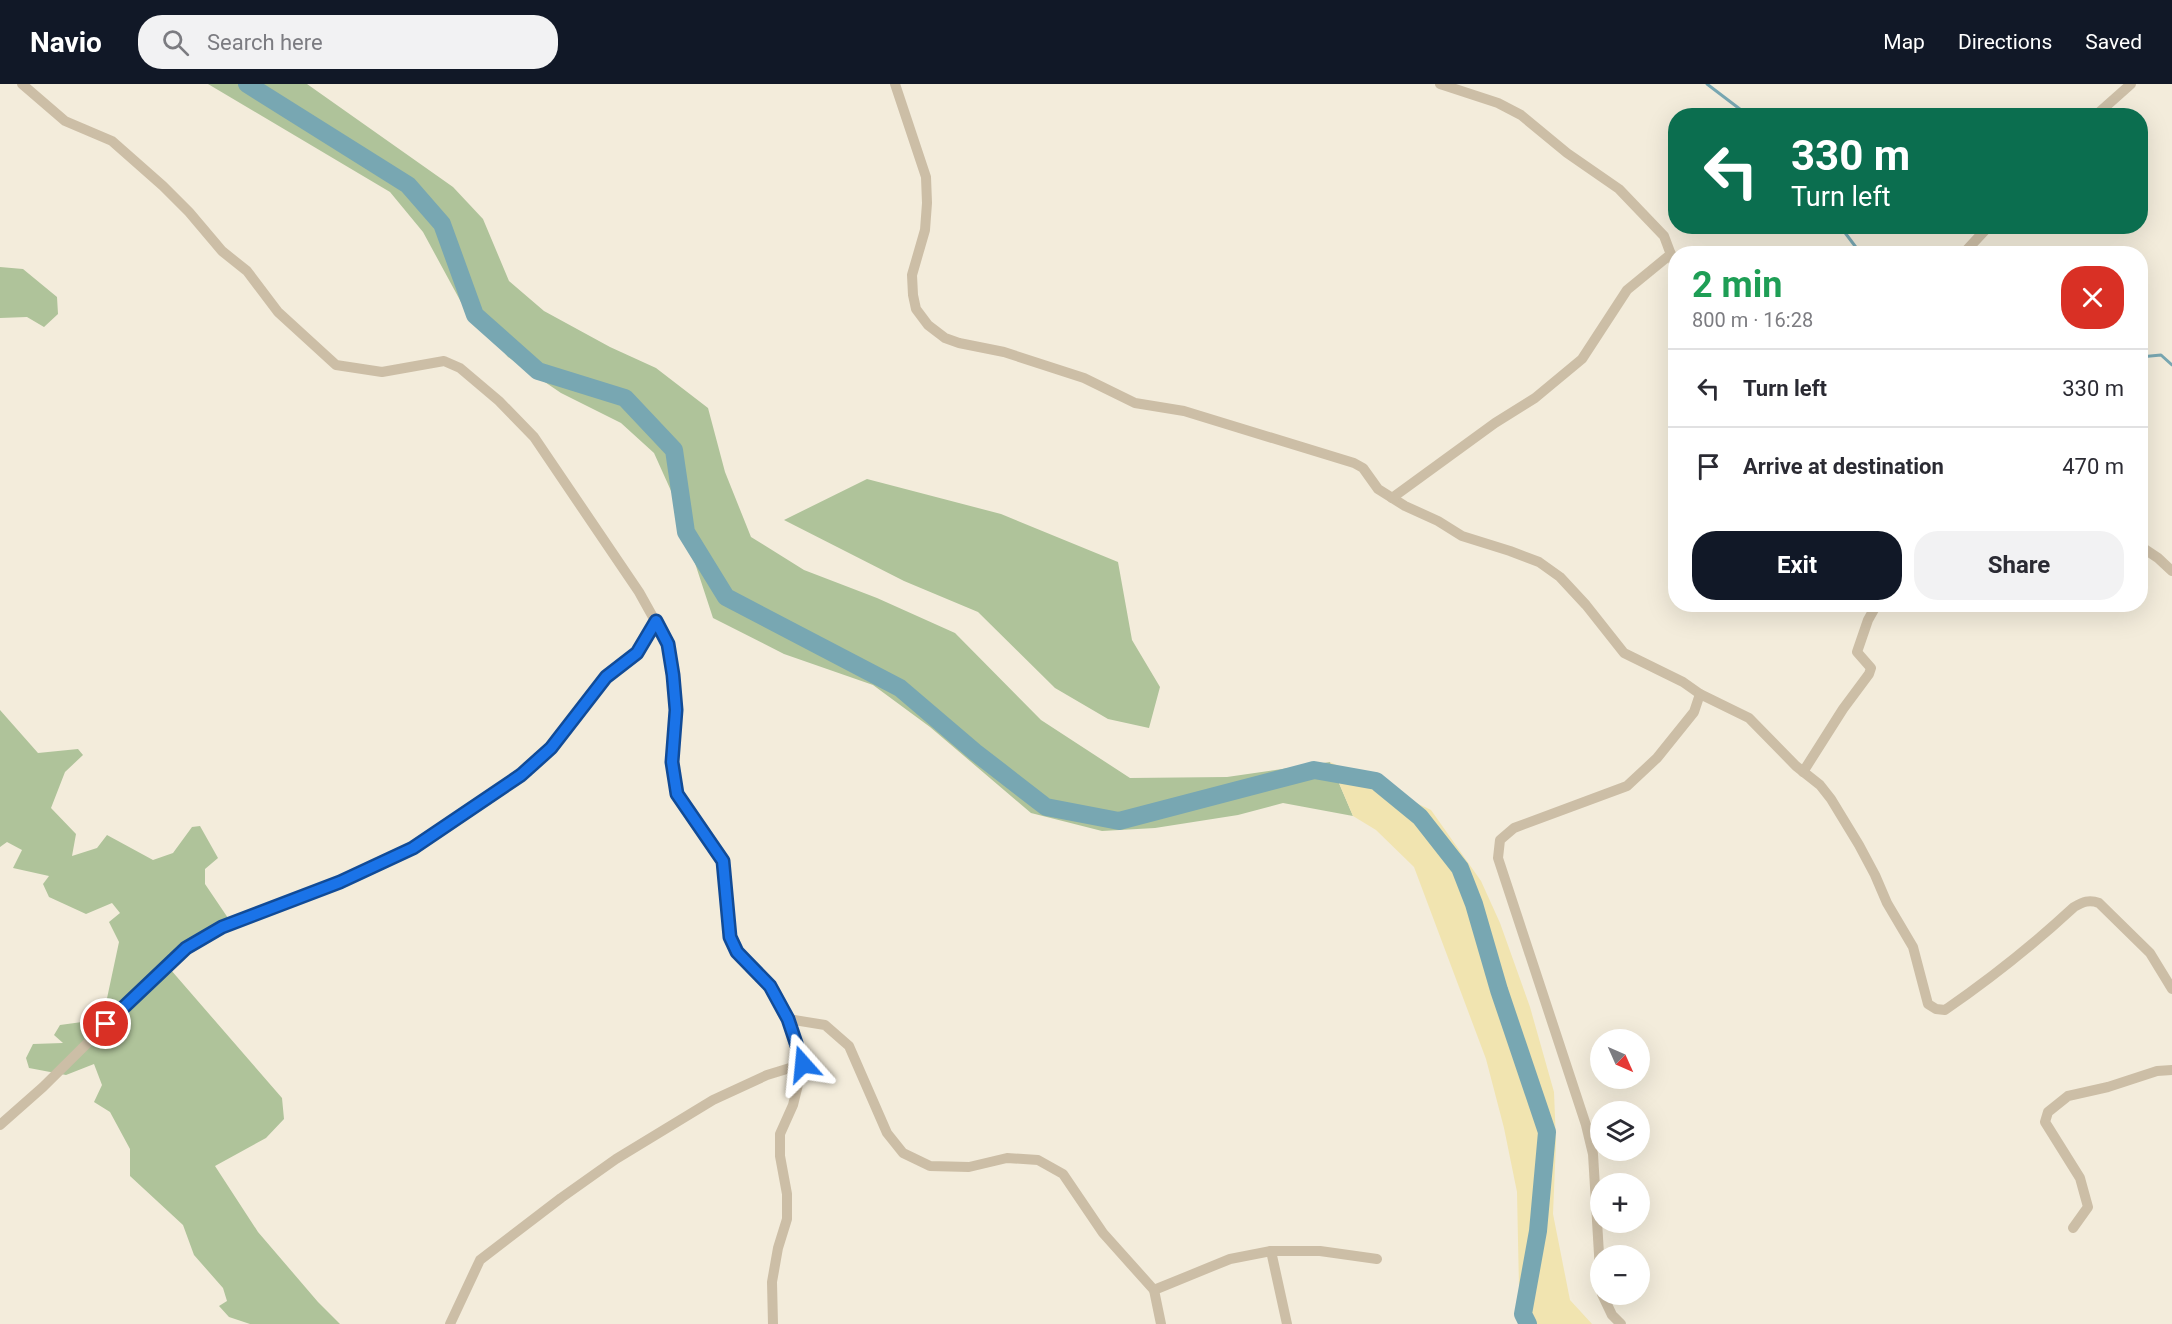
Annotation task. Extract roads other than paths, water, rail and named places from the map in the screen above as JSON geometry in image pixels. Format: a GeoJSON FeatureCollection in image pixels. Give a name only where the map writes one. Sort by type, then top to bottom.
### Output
{"type":"FeatureCollection","features":[{"type":"Feature","properties":{"kind":"street"},"geometry":{"type":"LineString","coordinates":[[22,84],[65,121],[112,141],[163,186],[222,250],[247,271],[278,312],[336,365],[382,372],[444,361],[460,368],[499,401],[534,437],[639,592],[668,644],[676,710],[672,762],[677,794],[723,861],[730,937],[737,952],[770,986],[788,1019],[803,1064],[794,1105],[780,1134],[780,1156],[787,1194],[787,1219],[778,1248],[772,1282],[772,1324]]}},
{"type":"Feature","properties":{"kind":"street"},"geometry":{"type":"LineString","coordinates":[[895,84],[926,177],[925,230],[912,275],[913,295],[916,309],[928,325],[945,338],[1004,352],[1084,378],[1135,403],[1184,411],[1354,463],[1363,468],[1378,489],[1462,536],[1539,562],[1560,577],[1586,605],[1624,653],[1749,718],[1803,772],[1820,784],[1859,845],[1875,874],[1887,903],[1913,947],[1928,1004],[1936,1009],[1945,1010],[2028,947],[2074,907],[2092,900],[2099,903],[2150,953],[2172,989]]}},
{"type":"Feature","properties":{"kind":"street"},"geometry":{"type":"LineString","coordinates":[[1440,84],[1498,103],[1521,115],[1567,153],[1619,189],[1664,236],[1668,246]]}},
{"type":"Feature","properties":{"kind":"street"},"geometry":{"type":"LineString","coordinates":[[2104,108],[2131,84]]}},
{"type":"Feature","properties":{"kind":"street"},"geometry":{"type":"LineString","coordinates":[[1970,246],[1982,234]]}},
{"type":"Feature","properties":{"kind":"street"},"geometry":{"type":"LineString","coordinates":[[1392,498],[1488,428],[1535,399],[1582,359],[1627,290],[1668,256]]}},
{"type":"Feature","properties":{"kind":"street"},"geometry":{"type":"LineString","coordinates":[[2148,551],[2172,571]]}},
{"type":"Feature","properties":{"kind":"street"},"geometry":{"type":"LineString","coordinates":[[1803,772],[1843,709],[1869,674],[1871,668],[1857,652],[1872,612]]}},
{"type":"Feature","properties":{"kind":"street"},"geometry":{"type":"LineString","coordinates":[[0,1125],[43,1087],[186,948],[222,927],[340,882],[413,848],[521,775],[551,748],[606,677],[637,653],[656,621]]}},
{"type":"Feature","properties":{"kind":"street"},"geometry":{"type":"LineString","coordinates":[[1598,1245],[1593,1154],[1586,1125],[1498,858],[1498,847],[1500,840],[1514,828],[1627,786],[1657,758],[1694,712],[1700,694]]}},
{"type":"Feature","properties":{"kind":"street"},"geometry":{"type":"LineString","coordinates":[[788,1019],[825,1025],[849,1046],[887,1133],[903,1153],[930,1166],[969,1167],[1007,1158],[1038,1160],[1063,1174],[1103,1233],[1154,1290],[1161,1324]]}},
{"type":"Feature","properties":{"kind":"street"},"geometry":{"type":"LineString","coordinates":[[450,1324],[480,1260],[561,1198],[616,1159],[713,1100],[766,1075],[803,1064]]}},
{"type":"Feature","properties":{"kind":"street"},"geometry":{"type":"LineString","coordinates":[[2073,1228],[2088,1207],[2080,1178],[2045,1122],[2048,1112],[2068,1096],[2108,1087],[2157,1071],[2172,1070]]}},
{"type":"Feature","properties":{"kind":"street"},"geometry":{"type":"LineString","coordinates":[[1154,1290],[1230,1259],[1271,1251],[1320,1251],[1377,1259]]}},
{"type":"Feature","properties":{"kind":"street"},"geometry":{"type":"LineString","coordinates":[[1271,1251],[1287,1324]]}},
{"type":"Feature","properties":{"kind":"street"},"geometry":{"type":"LineString","coordinates":[[1607,1305],[1612,1315],[1621,1324]]}},
{"type":"Feature","properties":{"kind":"waterway"},"geometry":{"type":"LineString","coordinates":[[247,84],[408,185],[442,224],[475,315],[538,371],[625,398],[674,450],[686,532],[726,597],[900,688],[975,752],[1046,807],[1119,821],[1314,770],[1376,781],[1420,817],[1460,868],[1474,904],[1499,990],[1547,1132],[1538,1231],[1523,1314],[1528,1324]]}},
{"type":"Feature","properties":{"kind":"waterway"},"geometry":{"type":"LineString","coordinates":[[1707,84],[1738,108]]}},
{"type":"Feature","properties":{"kind":"waterway"},"geometry":{"type":"LineString","coordinates":[[1846,234],[1855,246]]}},
{"type":"Feature","properties":{"kind":"waterway"},"geometry":{"type":"LineString","coordinates":[[2148,356],[2161,355],[2172,365]]}}]}
